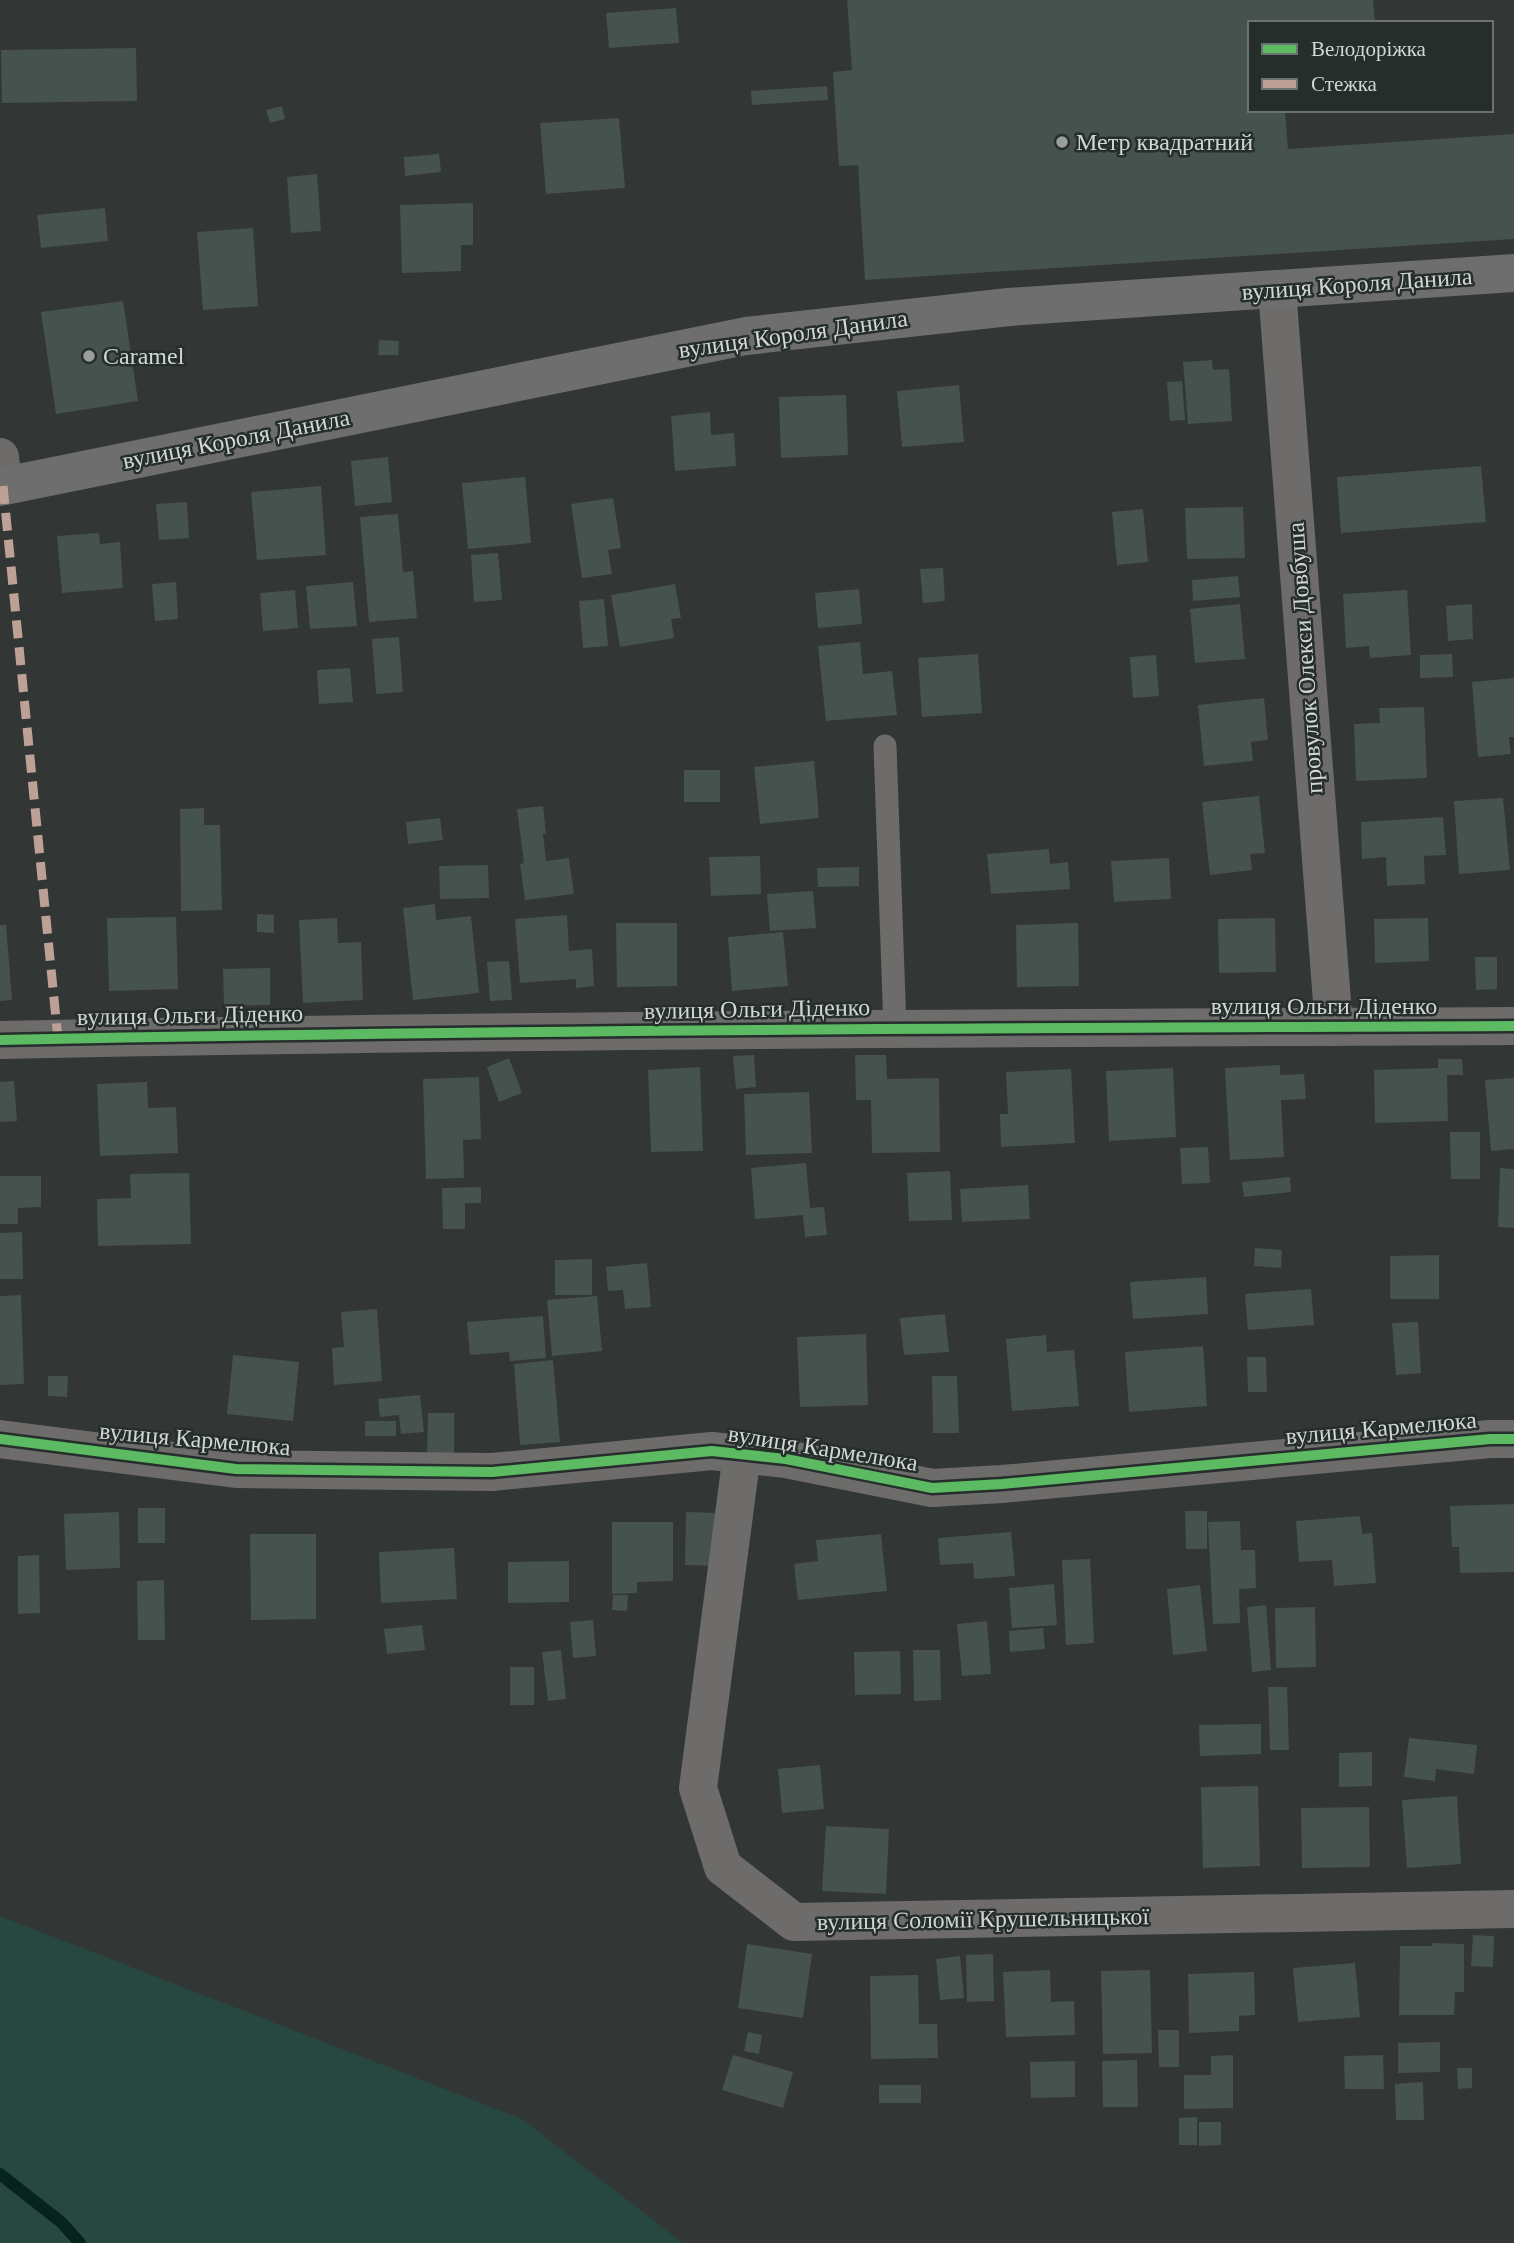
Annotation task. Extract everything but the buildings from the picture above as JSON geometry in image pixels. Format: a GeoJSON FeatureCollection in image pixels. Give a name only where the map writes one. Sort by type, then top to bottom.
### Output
{"type":"FeatureCollection","features":[{"type":"Feature","properties":{"kind":"main road","name":"вулиця Короля Данила"},"geometry":{"type":"LineString","coordinates":[[1,477],[746,336],[1009,307],[1514,273]]}},
{"type":"Feature","properties":{"kind":"street","name":"провулок Олекси Довбуша"},"geometry":{"type":"LineString","coordinates":[[1277,289],[1334,1027]]}},
{"type":"Feature","properties":{"kind":"street","name":"вулиця Ольги Діденко"},"geometry":{"type":"LineString","coordinates":[[0,1040],[895,1029],[1514,1026]]}},
{"type":"Feature","properties":{"kind":"street","name":"вулиця Кармелюка"},"geometry":{"type":"LineString","coordinates":[[0,1439],[236,1469],[492,1472],[712,1451],[786,1459],[932,1488],[1514,1439]]}},
{"type":"Feature","properties":{"kind":"street","name":"вулиця Соломії Крушельницької"},"geometry":{"type":"LineString","coordinates":[[742,1454],[698,1788],[723,1867],[794,1922],[1514,1909]]}},
{"type":"Feature","properties":{"kind":"lane"},"geometry":{"type":"LineString","coordinates":[[885,746],[895,1029]]}},
{"type":"Feature","properties":{"kind":"green space"},"geometry":{"type":"Polygon","coordinates":[[[0,1916],[522,2119],[683,2243],[0,2243],[0,1916]]]}},
{"type":"Feature","properties":{"kind":"waterway"},"geometry":{"type":"LineString","coordinates":[[0,2174],[61,2222],[80,2243]]}},
{"type":"Feature","properties":{"kind":"marked path"},"geometry":{"type":"LineString","coordinates":[[3,486],[58,1039]]}},
{"type":"Feature","properties":{"kind":"cycle path"},"geometry":{"type":"LineString","coordinates":[[0,1040],[568,1032],[1514,1026]]}},
{"type":"Feature","properties":{"kind":"cycle path"},"geometry":{"type":"LineString","coordinates":[[0,1439],[236,1469],[492,1472],[712,1451],[786,1459],[932,1488],[1514,1439]]}},
{"type":"Feature","properties":{"kind":"place","name":"Метр квадратний"},"geometry":{"type":"Point","coordinates":[1062,142]}},
{"type":"Feature","properties":{"kind":"place","name":"Caramel"},"geometry":{"type":"Point","coordinates":[89,356]}}]}
